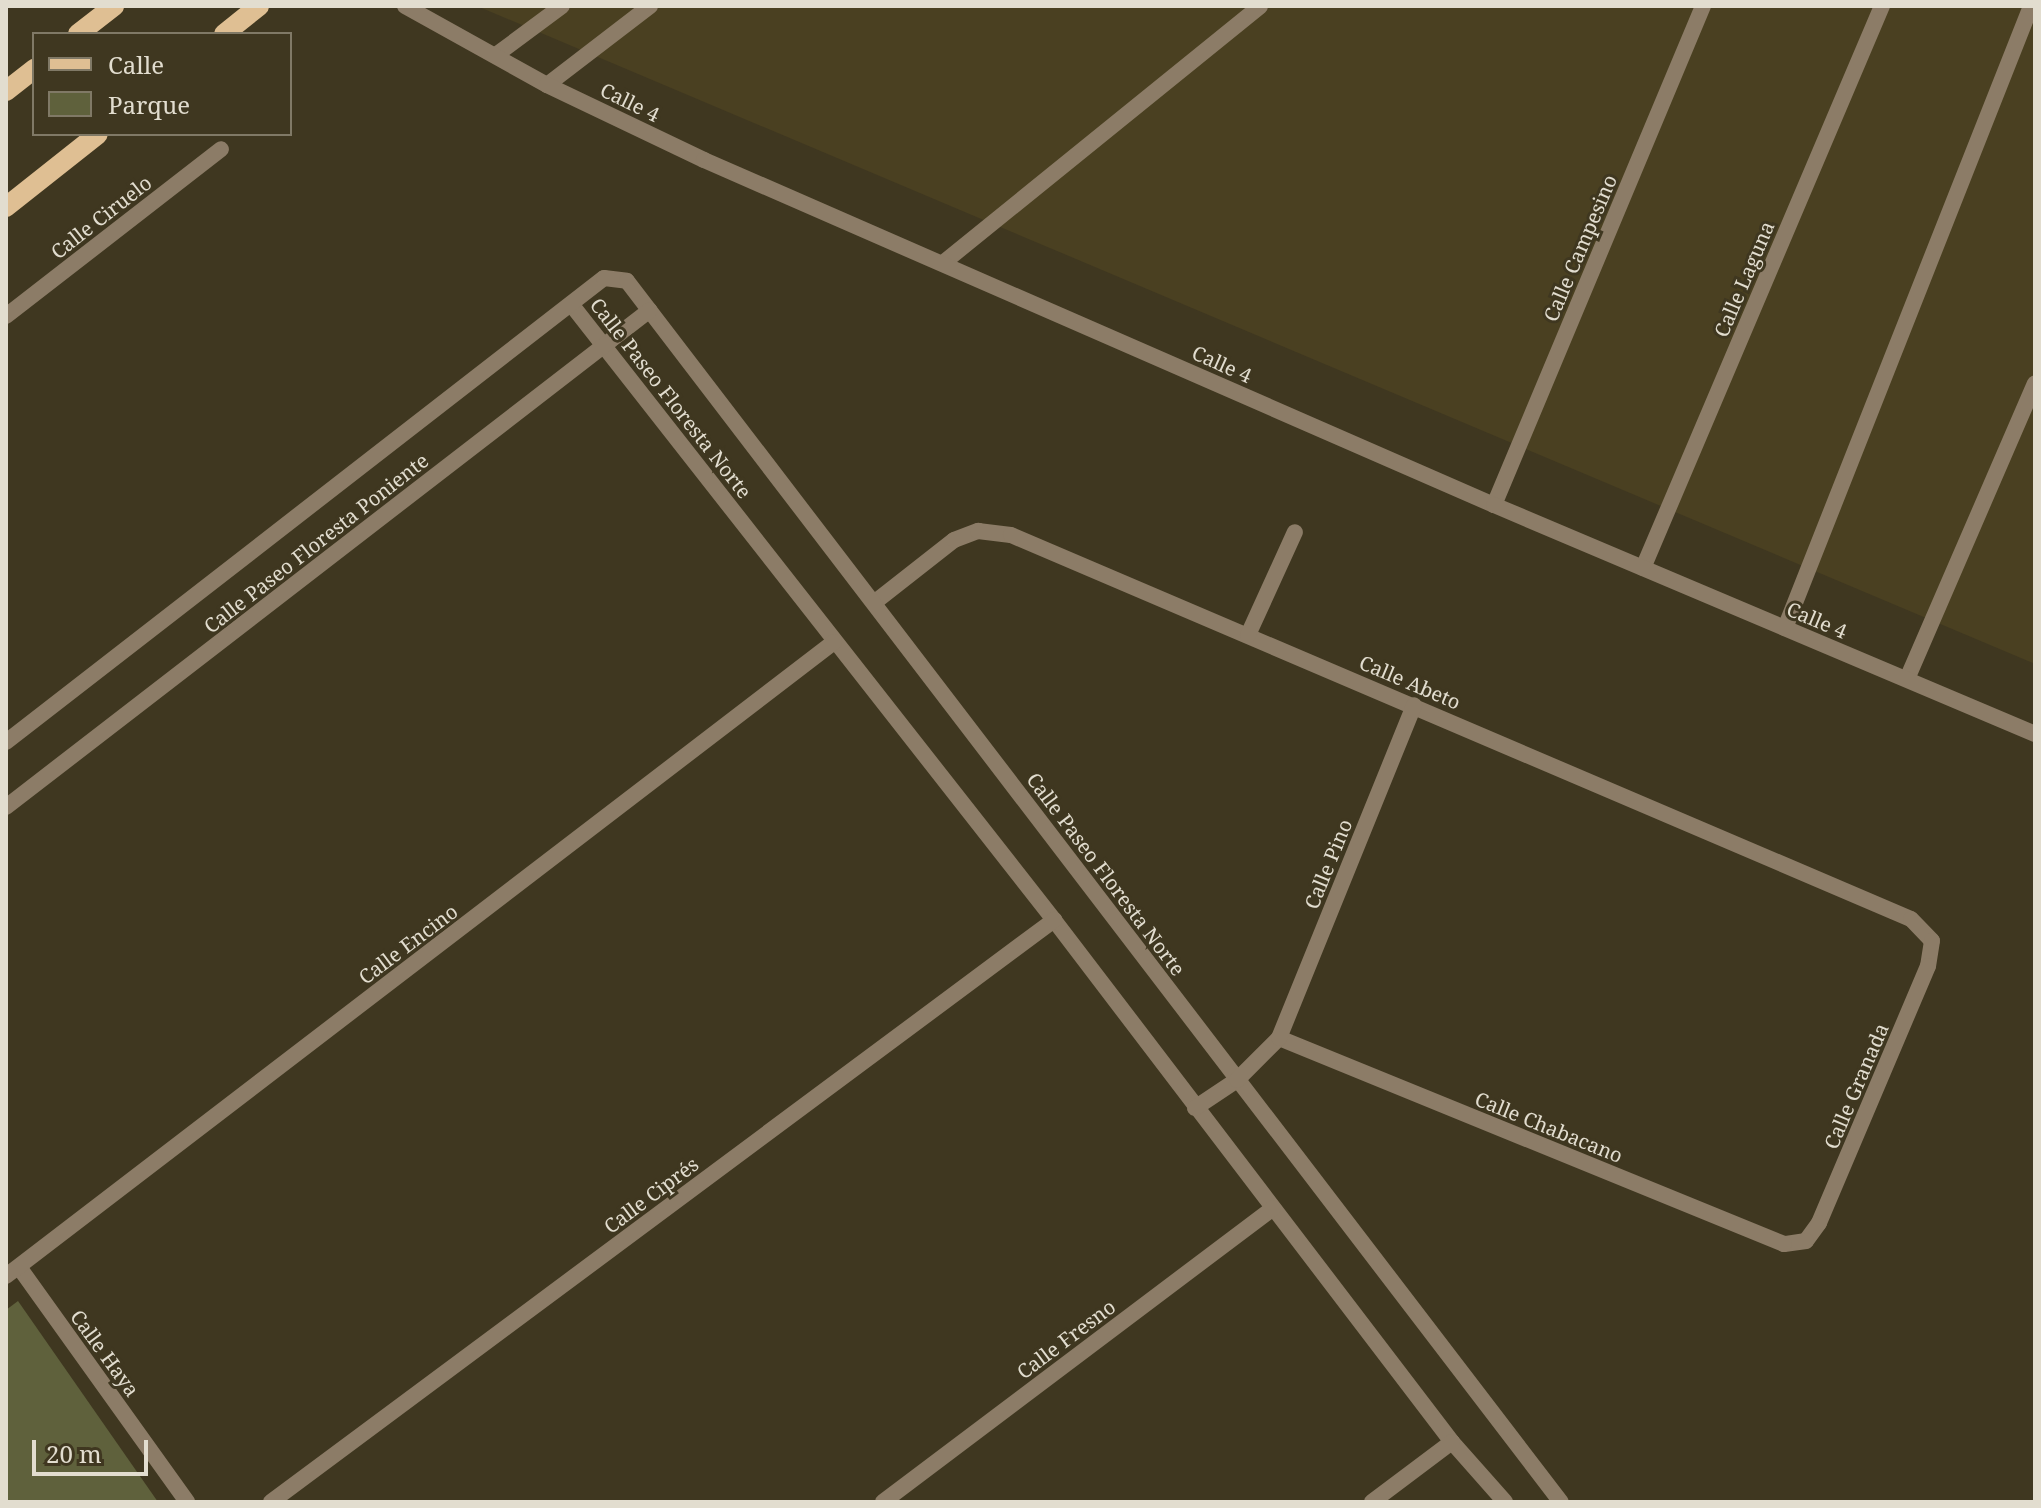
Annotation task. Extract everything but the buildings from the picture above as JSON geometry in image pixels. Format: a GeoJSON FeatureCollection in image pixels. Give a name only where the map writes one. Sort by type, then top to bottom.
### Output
{"type":"FeatureCollection","features":[{"type":"Feature","properties":{"kind":"main road"},"geometry":{"type":"LineString","coordinates":[[81,32],[114,6]]}},
{"type":"Feature","properties":{"kind":"main road"},"geometry":{"type":"LineString","coordinates":[[226,32],[259,6]]}},
{"type":"Feature","properties":{"kind":"main road"},"geometry":{"type":"LineString","coordinates":[[6,91],[32,71]]}},
{"type":"Feature","properties":{"kind":"main road"},"geometry":{"type":"LineString","coordinates":[[6,207],[95,136]]}},
{"type":"Feature","properties":{"kind":"street","name":"Calle 4"},"geometry":{"type":"LineString","coordinates":[[405,6],[547,85],[704,160],[1494,505],[2035,734]]}},
{"type":"Feature","properties":{"kind":"street"},"geometry":{"type":"LineString","coordinates":[[496,55],[562,6]]}},
{"type":"Feature","properties":{"kind":"street"},"geometry":{"type":"LineString","coordinates":[[547,85],[650,6]]}},
{"type":"Feature","properties":{"kind":"street"},"geometry":{"type":"LineString","coordinates":[[943,263],[1260,6]]}},
{"type":"Feature","properties":{"kind":"street","name":"Calle Campesino"},"geometry":{"type":"LineString","coordinates":[[1494,505],[1703,6]]}},
{"type":"Feature","properties":{"kind":"street","name":"Calle Laguna"},"geometry":{"type":"LineString","coordinates":[[1643,568],[1882,6]]}},
{"type":"Feature","properties":{"kind":"street"},"geometry":{"type":"LineString","coordinates":[[1785,628],[2031,6]]}},
{"type":"Feature","properties":{"kind":"street","name":"Calle Ciruelo"},"geometry":{"type":"LineString","coordinates":[[6,316],[221,149]]}},
{"type":"Feature","properties":{"kind":"street","name":"Calle Paseo Floresta Poniente"},"geometry":{"type":"LineString","coordinates":[[6,742],[604,278],[616,277]]}},
{"type":"Feature","properties":{"kind":"street","name":"Calle Paseo Floresta Norte"},"geometry":{"type":"LineString","coordinates":[[616,277],[627,281],[650,310],[1561,1502]]}},
{"type":"Feature","properties":{"kind":"street","name":"Calle Paseo Floresta Norte"},"geometry":{"type":"LineString","coordinates":[[571,304],[607,345],[834,642],[1054,920],[1452,1442],[1505,1502]]}},
{"type":"Feature","properties":{"kind":"street","name":"Calle Paseo Floresta Poniente"},"geometry":{"type":"LineString","coordinates":[[6,807],[650,310]]}},
{"type":"Feature","properties":{"kind":"street"},"geometry":{"type":"LineString","coordinates":[[1907,679],[2035,383]]}},
{"type":"Feature","properties":{"kind":"street","name":"Calle Abeto"},"geometry":{"type":"LineString","coordinates":[[875,602],[954,540],[978,531],[1011,535],[1911,919],[1932,941]]}},
{"type":"Feature","properties":{"kind":"street"},"geometry":{"type":"LineString","coordinates":[[1248,635],[1295,532]]}},
{"type":"Feature","properties":{"kind":"street","name":"Calle Encino"},"geometry":{"type":"LineString","coordinates":[[12,1272],[834,642]]}},
{"type":"Feature","properties":{"kind":"street","name":"Calle Pino"},"geometry":{"type":"LineString","coordinates":[[1279,1038],[1414,705]]}},
{"type":"Feature","properties":{"kind":"street","name":"Calle Ciprés"},"geometry":{"type":"LineString","coordinates":[[271,1502],[1054,920]]}},
{"type":"Feature","properties":{"kind":"street","name":"Calle Granada"},"geometry":{"type":"LineString","coordinates":[[1806,1241],[1819,1223],[1928,966],[1932,941]]}},
{"type":"Feature","properties":{"kind":"street"},"geometry":{"type":"LineString","coordinates":[[1195,1108],[1237,1080],[1279,1038]]}},
{"type":"Feature","properties":{"kind":"street","name":"Calle Chabacano"},"geometry":{"type":"LineString","coordinates":[[1279,1038],[1784,1244],[1806,1241]]}},
{"type":"Feature","properties":{"kind":"street","name":"Calle Fresno"},"geometry":{"type":"LineString","coordinates":[[883,1502],[1273,1208]]}},
{"type":"Feature","properties":{"kind":"street","name":"Calle Haya"},"geometry":{"type":"LineString","coordinates":[[12,1272],[187,1502]]}},
{"type":"Feature","properties":{"kind":"street"},"geometry":{"type":"LineString","coordinates":[[1372,1502],[1452,1442]]}},
{"type":"Feature","properties":{"kind":"shaded area"},"geometry":{"type":"Polygon","coordinates":[[[477,6],[2035,6],[2035,664],[477,6]]]}},
{"type":"Feature","properties":{"kind":"green space"},"geometry":{"type":"Polygon","coordinates":[[[18,1301],[158,1502],[6,1502],[6,1310],[18,1301]]]}}]}
